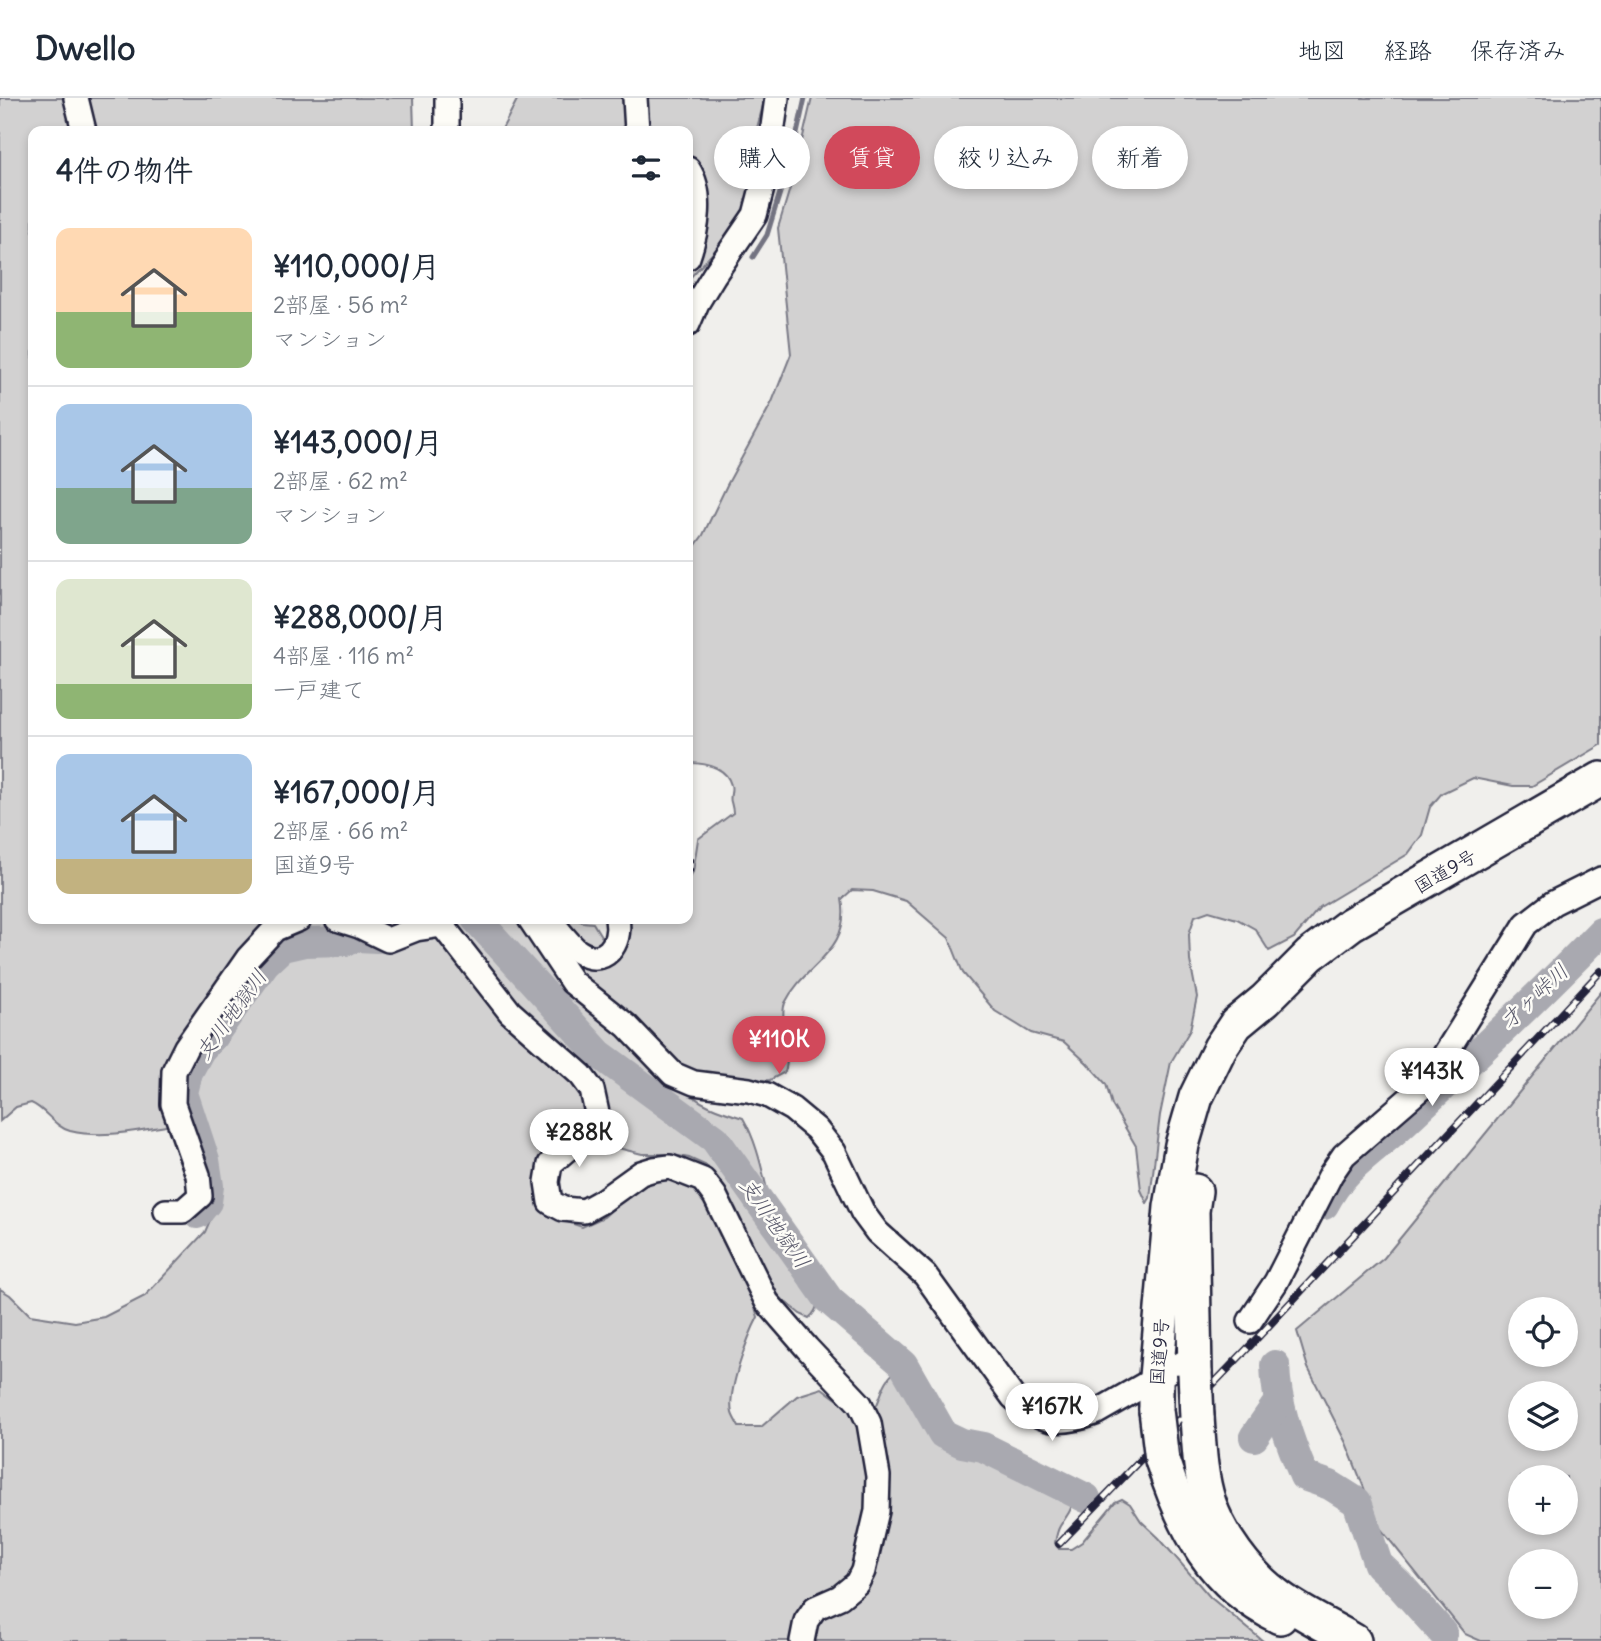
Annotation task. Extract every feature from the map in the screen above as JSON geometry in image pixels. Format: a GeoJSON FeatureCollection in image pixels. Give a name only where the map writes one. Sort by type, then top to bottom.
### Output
{"type":"FeatureCollection","features":[{"type":"Feature","properties":{"kind":"highway","name":"国道9号"},"geometry":{"type":"LineString","coordinates":[[1344,1641],[1298,1626],[1241,1594],[1221,1574],[1189,1530],[1162,1460],[1156,1410],[1156,1377],[1171,1207],[1182,1145],[1196,1097],[1220,1048],[1236,1024],[1311,955],[1351,924],[1601,779]]}},
{"type":"Feature","properties":{"kind":"highway","name":"国道9号"},"geometry":{"type":"LineString","coordinates":[[1265,1000],[1244,1033],[1222,1080],[1201,1141],[1192,1211],[1200,1458],[1209,1504],[1218,1524],[1243,1563],[1275,1595],[1354,1641]]}},
{"type":"Feature","properties":{"kind":"street"},"geometry":{"type":"LineString","coordinates":[[76,98],[83,126]]}},
{"type":"Feature","properties":{"kind":"street"},"geometry":{"type":"LineString","coordinates":[[447,98],[447,126]]}},
{"type":"Feature","properties":{"kind":"street"},"geometry":{"type":"LineString","coordinates":[[635,98],[637,126]]}},
{"type":"Feature","properties":{"kind":"street"},"geometry":{"type":"LineString","coordinates":[[693,312],[714,275],[755,215],[767,169],[777,98]]}},
{"type":"Feature","properties":{"kind":"street"},"geometry":{"type":"LineString","coordinates":[[693,179],[698,202],[693,230]]}},
{"type":"Feature","properties":{"kind":"street"},"geometry":{"type":"LineString","coordinates":[[1250,1321],[1276,1282],[1331,1174],[1345,1155],[1427,1083],[1526,924],[1553,903],[1601,879]]}},
{"type":"Feature","properties":{"kind":"street"},"geometry":{"type":"LineString","coordinates":[[166,1211],[183,1211],[200,1196],[198,1175],[173,1104],[174,1071],[186,1047],[248,958],[275,929],[287,924]]}},
{"type":"Feature","properties":{"kind":"street"},"geometry":{"type":"LineString","coordinates":[[353,924],[388,940],[435,924]]}},
{"type":"Feature","properties":{"kind":"street"},"geometry":{"type":"LineString","coordinates":[[444,924],[510,1012],[581,1075],[592,1090],[597,1113],[587,1132],[550,1164],[547,1182],[550,1202],[564,1209],[584,1211],[641,1173],[654,1168],[670,1167],[702,1180],[715,1196],[767,1302],[807,1349],[860,1404],[869,1423],[878,1476],[877,1511],[863,1571],[857,1583],[840,1597],[815,1608],[806,1621],[802,1641]]}},
{"type":"Feature","properties":{"kind":"street"},"geometry":{"type":"LineString","coordinates":[[533,924],[572,982],[626,1026],[673,1074],[694,1083],[767,1095],[786,1104],[816,1129],[834,1152],[863,1213],[877,1232],[925,1275],[1013,1397],[1026,1409],[1050,1421],[1066,1422],[1082,1418],[1156,1377],[1195,1364]]}},
{"type":"Feature","properties":{"kind":"street"},"geometry":{"type":"LineString","coordinates":[[553,924],[574,948],[589,956],[607,953],[615,945],[619,933],[618,924]]}},
{"type":"Feature","properties":{"kind":"shaded area"},"geometry":{"type":"Polygon","coordinates":[[[0,98],[413,98],[414,126],[28,126],[28,924],[594,924],[601,936],[608,940],[619,924],[693,924],[693,872],[698,839],[733,813],[731,787],[724,774],[707,765],[693,764],[693,549],[703,535],[772,402],[791,354],[778,228],[790,189],[810,189],[810,126],[805,126],[812,98],[1601,98],[1601,745],[1532,786],[1513,786],[1473,778],[1442,793],[1430,807],[1422,835],[1408,854],[1320,907],[1294,938],[1269,951],[1255,929],[1237,919],[1209,911],[1195,916],[1189,934],[1190,961],[1197,997],[1190,1030],[1171,1062],[1160,1115],[1150,1198],[1147,1203],[1141,1190],[1136,1146],[1112,1105],[1106,1084],[1087,1063],[1064,1042],[1031,1033],[995,1011],[963,973],[949,938],[906,901],[873,891],[852,890],[842,899],[843,917],[840,932],[833,945],[793,990],[785,1003],[785,1072],[770,1080],[680,1085],[701,1102],[743,1118],[751,1133],[780,1232],[787,1248],[816,1291],[816,1310],[809,1318],[800,1314],[771,1287],[740,1223],[707,1166],[689,1158],[668,1154],[642,1154],[618,1148],[605,1141],[599,1125],[538,1179],[538,1202],[546,1215],[582,1227],[604,1217],[639,1185],[658,1176],[678,1178],[697,1188],[752,1298],[758,1317],[735,1378],[731,1404],[739,1427],[761,1427],[797,1396],[822,1388],[845,1405],[860,1412],[870,1412],[876,1407],[890,1377],[900,1368],[945,1443],[984,1452],[1069,1494],[1071,1508],[1059,1528],[1055,1543],[1059,1549],[1071,1549],[1082,1542],[1115,1502],[1122,1499],[1130,1504],[1141,1521],[1210,1597],[1263,1641],[0,1641],[0,1289],[30,1315],[75,1322],[104,1317],[145,1296],[205,1232],[217,1204],[219,1186],[204,1129],[196,1122],[118,1133],[86,1134],[64,1129],[31,1103],[16,1107],[0,1121],[0,98]]]}},
{"type":"Feature","properties":{"kind":"shaded area"},"geometry":{"type":"Polygon","coordinates":[[[518,98],[765,98],[758,126],[714,126],[714,189],[751,189],[749,200],[723,242],[693,275],[693,126],[504,126],[518,98]]]}},
{"type":"Feature","properties":{"kind":"shaded area"},"geometry":{"type":"Polygon","coordinates":[[[1601,992],[1601,1641],[1481,1641],[1465,1634],[1380,1528],[1346,1443],[1308,1368],[1297,1331],[1384,1258],[1601,992]]]}},
{"type":"Feature","properties":{"kind":"waterway"},"geometry":{"type":"LineString","coordinates":[[753,257],[767,235],[794,147],[805,98]]}},
{"type":"Feature","properties":{"kind":"waterway","name":"支川地獄川"},"geometry":{"type":"LineString","coordinates":[[481,924],[599,1054],[715,1139],[829,1300],[903,1364],[943,1434],[962,1443],[983,1447],[1086,1498]]}},
{"type":"Feature","properties":{"kind":"waterway","name":"才ヶ峠川"},"geometry":{"type":"LineString","coordinates":[[1324,1205],[1342,1178],[1362,1158],[1458,1072],[1601,932]]}},
{"type":"Feature","properties":{"kind":"waterway","name":"支川地獄川"},"geometry":{"type":"LineString","coordinates":[[197,1214],[207,1202],[209,1186],[205,1160],[183,1093],[188,1072],[200,1050],[265,963],[282,947],[304,942],[377,938]]}},
{"type":"Feature","properties":{"kind":"waterway","name":"才ヶ峠川"},"geometry":{"type":"LineString","coordinates":[[1275,1365],[1284,1422],[1304,1476],[1330,1485],[1357,1502],[1378,1564],[1443,1633]]}},
{"type":"Feature","properties":{"kind":"waterway","name":"支川地獄川"},"geometry":{"type":"LineString","coordinates":[[1254,1437],[1279,1401]]}},
{"type":"Feature","properties":{"kind":"railway"},"geometry":{"type":"LineString","coordinates":[[1059,1544],[1247,1349],[1601,971]]}}]}
